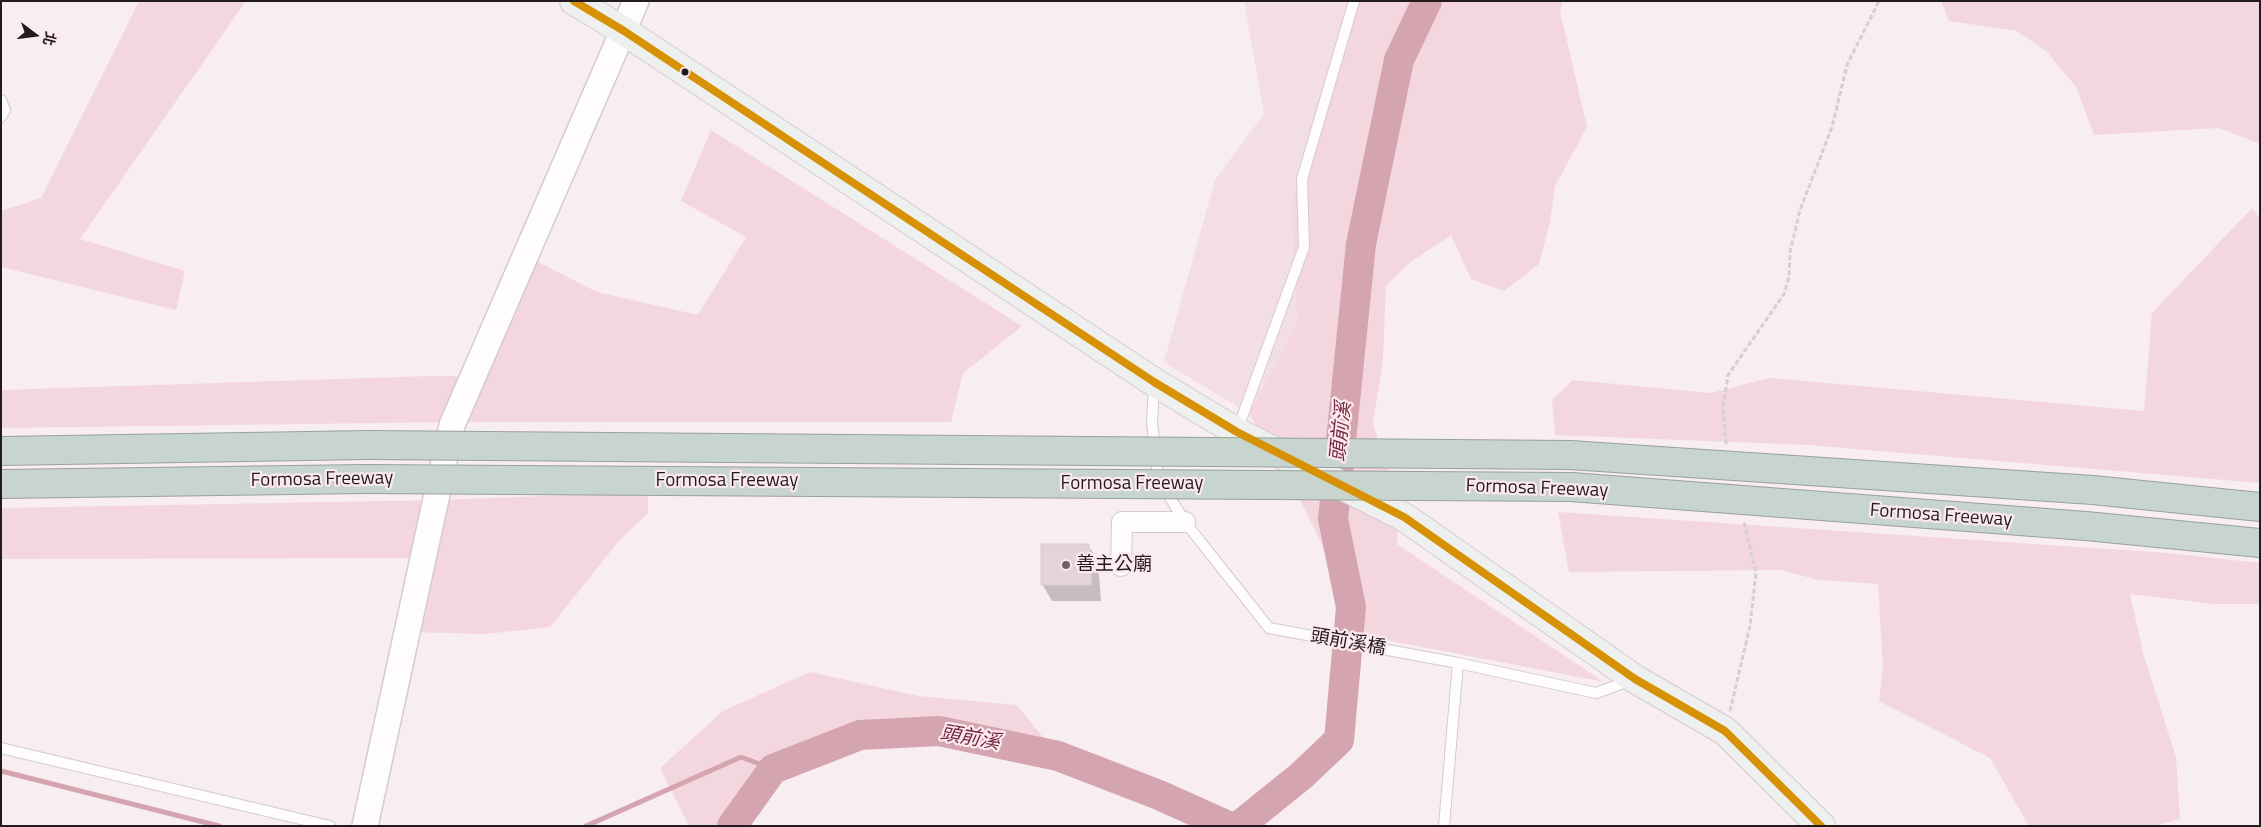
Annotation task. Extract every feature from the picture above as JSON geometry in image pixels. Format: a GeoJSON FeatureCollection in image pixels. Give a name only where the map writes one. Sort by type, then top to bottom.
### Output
{"type":"FeatureCollection","features":[{"type":"Feature","properties":{"kind":"highway","name":"Formosa Freeway"},"geometry":{"type":"LineString","coordinates":[[1,451],[368,445],[1570,455],[2093,490],[2260,507]]}},
{"type":"Feature","properties":{"kind":"highway","name":"Formosa Freeway"},"geometry":{"type":"LineString","coordinates":[[1,484],[366,479],[1571,488],[2086,526],[2260,543]]}},
{"type":"Feature","properties":{"kind":"main road"},"geometry":{"type":"LineString","coordinates":[[574,1],[624,31],[1154,382],[1237,432],[1404,517],[1635,679],[1726,732],[1821,826]]}},
{"type":"Feature","properties":{"kind":"street"},"geometry":{"type":"LineString","coordinates":[[365,826],[452,425],[636,1]]}},
{"type":"Feature","properties":{"kind":"street"},"geometry":{"type":"LineString","coordinates":[[1121,566],[1122,522],[1185,522]]}},
{"type":"Feature","properties":{"kind":"lane"},"geometry":{"type":"LineString","coordinates":[[1237,432],[1304,247],[1302,179],[1354,1]]}},
{"type":"Feature","properties":{"kind":"lane"},"geometry":{"type":"LineString","coordinates":[[1,100],[5,110],[1,117]]}},
{"type":"Feature","properties":{"kind":"lane","name":"頭前溪橋"},"geometry":{"type":"LineString","coordinates":[[1154,382],[1152,422],[1158,478],[1185,522],[1269,628],[1458,663],[1596,694],[1635,679]]}},
{"type":"Feature","properties":{"kind":"lane"},"geometry":{"type":"LineString","coordinates":[[1444,826],[1458,663]]}},
{"type":"Feature","properties":{"kind":"lane"},"geometry":{"type":"LineString","coordinates":[[1,748],[330,826]]}},
{"type":"Feature","properties":{"kind":"path"},"geometry":{"type":"LineString","coordinates":[[1726,444],[1723,407],[1728,375],[1784,294],[1790,277],[1790,252],[1800,210],[1832,127],[1847,65],[1879,1]]}},
{"type":"Feature","properties":{"kind":"path"},"geometry":{"type":"LineString","coordinates":[[1726,732],[1750,626],[1756,573],[1743,517]]}},
{"type":"Feature","properties":{"kind":"shaded area"},"geometry":{"type":"Polygon","coordinates":[[[139,1],[246,1],[80,239],[185,271],[176,310],[1,267],[1,211],[41,198],[139,1]]]}},
{"type":"Feature","properties":{"kind":"shaded area"},"geometry":{"type":"Polygon","coordinates":[[[1244,1],[1356,1],[1291,205],[1297,323],[1249,414],[1164,362],[1215,180],[1264,114],[1244,1]]]}},
{"type":"Feature","properties":{"kind":"shaded area"},"geometry":{"type":"Polygon","coordinates":[[[1356,1],[1563,1],[1560,11],[1587,127],[1555,186],[1550,222],[1539,264],[1504,291],[1471,279],[1451,235],[1409,263],[1386,286],[1383,359],[1373,424],[1399,501],[1397,544],[1604,682],[1365,636],[1305,509],[1249,414],[1297,323],[1291,205],[1356,1]]]}},
{"type":"Feature","properties":{"kind":"shaded area"},"geometry":{"type":"Polygon","coordinates":[[[1941,1],[2260,1],[2260,144],[2219,128],[2094,135],[2076,87],[2047,52],[2017,31],[1949,21],[1941,1]]]}},
{"type":"Feature","properties":{"kind":"shaded area"},"geometry":{"type":"Polygon","coordinates":[[[711,130],[1022,326],[963,373],[951,422],[458,422],[1,428],[1,390],[430,376],[455,376],[475,383],[528,257],[597,292],[698,315],[746,237],[681,201],[711,130]]]}},
{"type":"Feature","properties":{"kind":"shaded area"},"geometry":{"type":"Polygon","coordinates":[[[2252,208],[2260,219],[2260,483],[1808,445],[1555,435],[1552,400],[1573,380],[1711,393],[1770,378],[2144,411],[2152,313],[2252,208]]]}},
{"type":"Feature","properties":{"kind":"shaded area"},"geometry":{"type":"Polygon","coordinates":[[[648,492],[648,513],[618,542],[550,627],[485,634],[409,632],[426,558],[1,559],[1,508],[440,500],[648,492]]]}},
{"type":"Feature","properties":{"kind":"shaded area"},"geometry":{"type":"Polygon","coordinates":[[[1558,512],[2168,553],[2260,563],[2260,604],[2214,604],[2130,594],[2143,653],[2176,757],[2180,819],[2155,826],[2029,826],[1990,758],[1879,701],[1883,668],[1878,584],[1818,580],[1782,570],[1569,572],[1558,512]]]}},
{"type":"Feature","properties":{"kind":"shaded area"},"geometry":{"type":"Polygon","coordinates":[[[810,672],[918,696],[1017,705],[1058,756],[939,731],[860,735],[773,769],[732,826],[689,826],[660,768],[723,711],[810,672]]]}},
{"type":"Feature","properties":{"kind":"building","name":"善主公廟"},"geometry":{"type":"Polygon","coordinates":[[[1041,544],[1089,544],[1092,585],[1041,585],[1041,544]]]}},
{"type":"Feature","properties":{"kind":"waterway","name":"頭前溪"},"geometry":{"type":"LineString","coordinates":[[1239,826],[1301,776],[1339,740],[1351,607],[1333,519],[1361,244],[1399,60],[1427,1]]}},
{"type":"Feature","properties":{"kind":"waterway","name":"頭前溪"},"geometry":{"type":"LineString","coordinates":[[732,826],[773,769],[860,735],[939,731],[1058,756],[1159,795],[1228,826]]}},
{"type":"Feature","properties":{"kind":"waterway"},"geometry":{"type":"LineString","coordinates":[[586,826],[741,757],[773,769]]}},
{"type":"Feature","properties":{"kind":"waterway"},"geometry":{"type":"LineString","coordinates":[[1,771],[219,826]]}},
{"type":"Feature","properties":{"kind":"transit line"},"geometry":{"type":"LineString","coordinates":[[574,1],[624,31],[1154,382],[1237,432],[1404,517],[1635,679],[1725,731],[1821,826]]}},
{"type":"Feature","properties":{"kind":"place","name":"善主公廟"},"geometry":{"type":"Point","coordinates":[1066,565]}}]}
